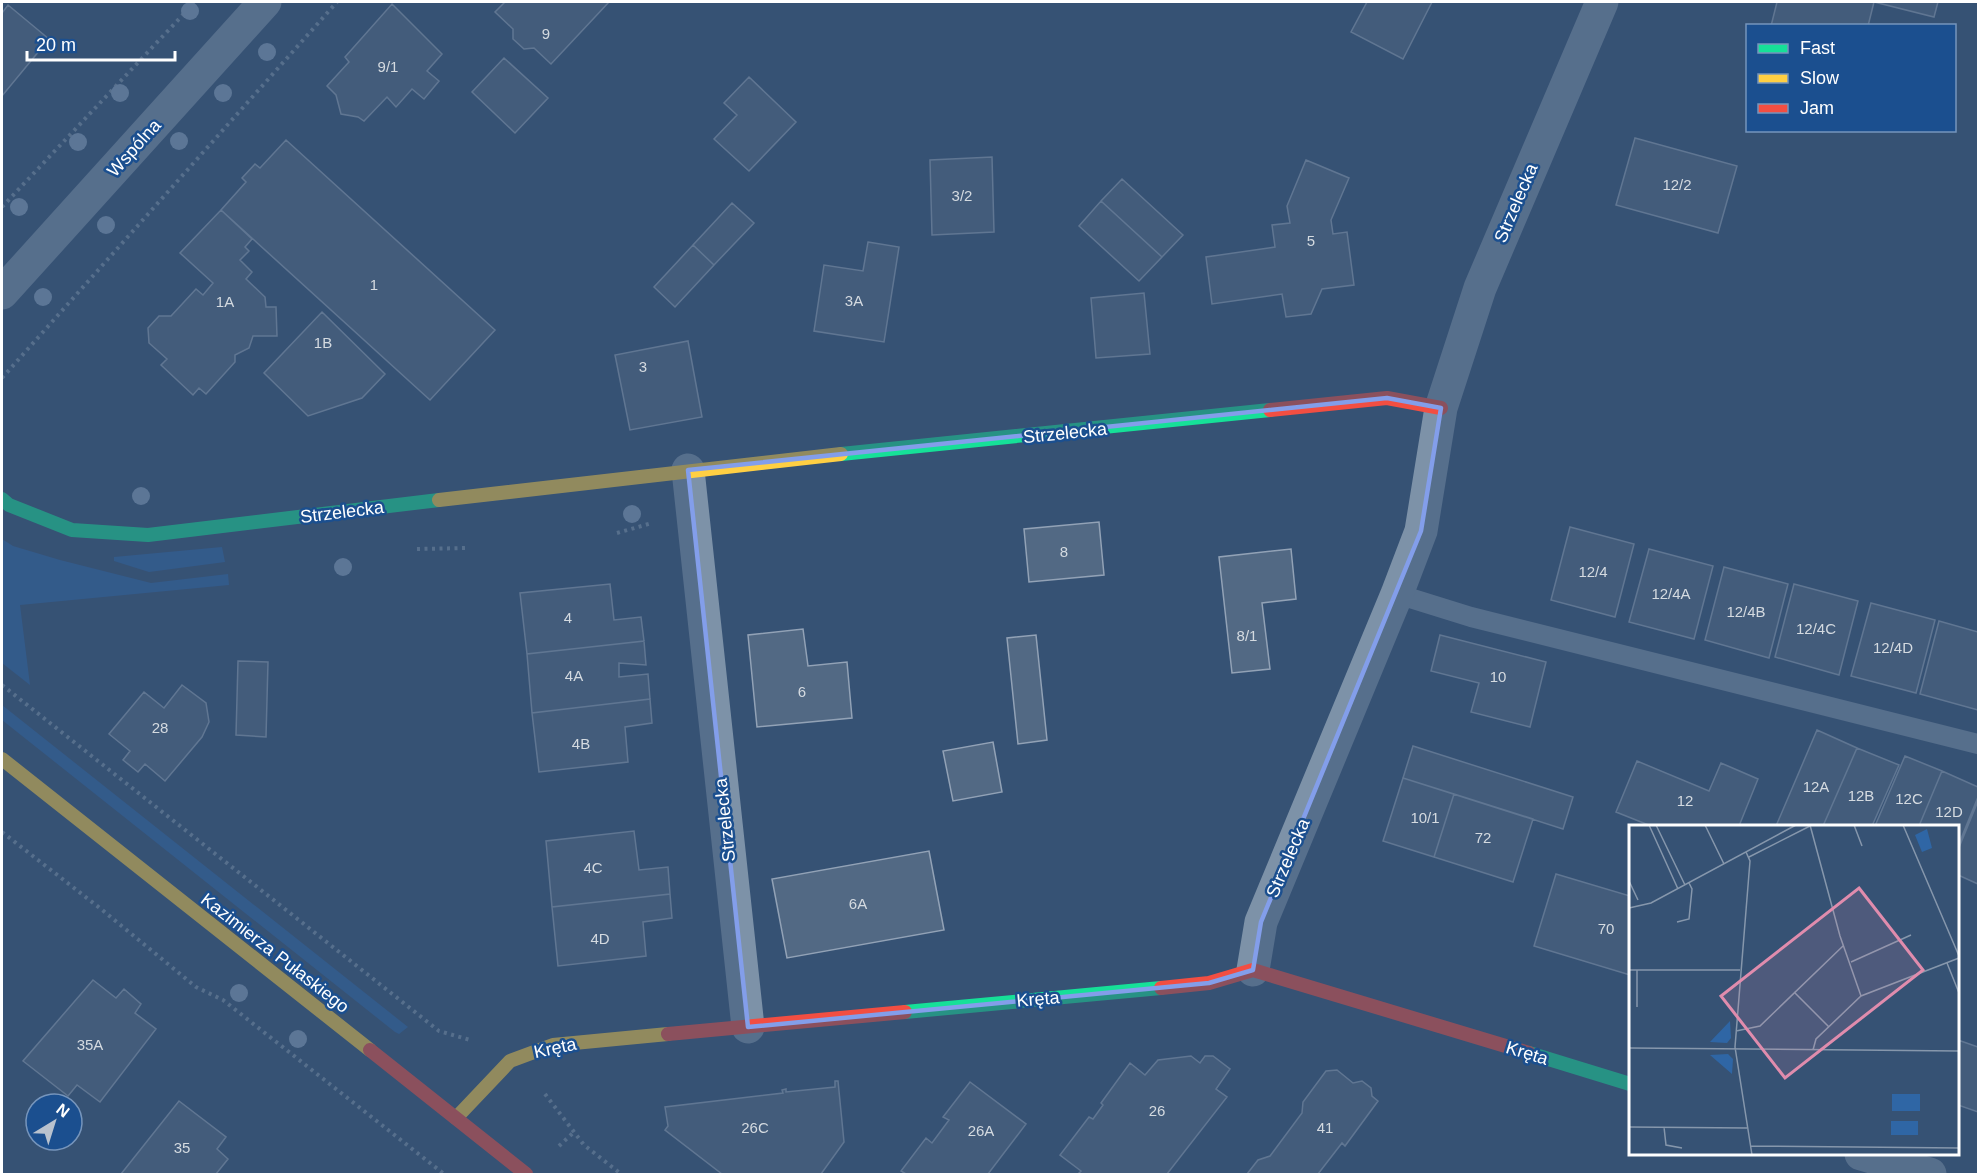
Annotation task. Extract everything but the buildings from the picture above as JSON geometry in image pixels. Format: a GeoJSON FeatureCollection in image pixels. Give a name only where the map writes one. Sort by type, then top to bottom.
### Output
{"type":"FeatureCollection","features":[{"type":"Feature","properties":{"kind":"street","name":"Wspólna"},"geometry":{"type":"LineString","coordinates":[[2,293],[265,2]]}},
{"type":"Feature","properties":{"kind":"street","name":"Strzelecka"},"geometry":{"type":"LineString","coordinates":[[1253,969],[1261,922],[1397,594],[1420,531],[1441,408],[1480,288],[1602,2]]}},
{"type":"Feature","properties":{"kind":"street","name":"Strzelecka"},"geometry":{"type":"LineString","coordinates":[[2,499],[9,505],[72,530],[148,536],[688,470],[1387,398],[1441,408]]}},
{"type":"Feature","properties":{"kind":"street","name":"Strzelecka"},"geometry":{"type":"LineString","coordinates":[[688,470],[748,1027]]}},
{"type":"Feature","properties":{"kind":"street","name":"Kazimierza Pułaskiego"},"geometry":{"type":"LineString","coordinates":[[2,759],[526,1174]]}},
{"type":"Feature","properties":{"kind":"street","name":"Kręta"},"geometry":{"type":"LineString","coordinates":[[456,1118],[510,1061],[553,1045],[1209,983],[1253,969],[1629,1084]]}},
{"type":"Feature","properties":{"kind":"street"},"geometry":{"type":"LineString","coordinates":[[1864,1155],[1930,1174]]}},
{"type":"Feature","properties":{"kind":"lane"},"geometry":{"type":"LineString","coordinates":[[1397,594],[1471,617],[1978,744]]}},
{"type":"Feature","properties":{"kind":"path"},"geometry":{"type":"LineString","coordinates":[[2,207],[195,2]]}},
{"type":"Feature","properties":{"kind":"path"},"geometry":{"type":"LineString","coordinates":[[2,378],[335,2]]}},
{"type":"Feature","properties":{"kind":"path"},"geometry":{"type":"LineString","coordinates":[[617,533],[662,521]]}},
{"type":"Feature","properties":{"kind":"path"},"geometry":{"type":"LineString","coordinates":[[462,548],[468,548]]}},
{"type":"Feature","properties":{"kind":"path"},"geometry":{"type":"LineString","coordinates":[[2,685],[439,1031],[473,1040]]}},
{"type":"Feature","properties":{"kind":"path"},"geometry":{"type":"LineString","coordinates":[[2,832],[196,987],[223,1000],[444,1174]]}},
{"type":"Feature","properties":{"kind":"path"},"geometry":{"type":"LineString","coordinates":[[539,1086],[584,1145],[621,1174]]}},
{"type":"Feature","properties":{"kind":"path"},"geometry":{"type":"LineString","coordinates":[[562,1142],[574,1132]]}},
{"type":"Feature","properties":{"kind":"highlighted area"},"geometry":{"type":"Polygon","coordinates":[[[1387,398],[1441,408],[1421,531],[1261,922],[1253,970],[1209,983],[748,1027],[688,470],[1387,398]]]}},
{"type":"Feature","properties":{"kind":"shaded area"},"geometry":{"type":"Polygon","coordinates":[[[2,539],[13,546],[60,560],[151,583],[228,574],[229,585],[20,605],[30,685],[2,663],[2,539]]]}},
{"type":"Feature","properties":{"kind":"shaded area"},"geometry":{"type":"Polygon","coordinates":[[[222,547],[225,562],[149,572],[114,561],[114,557],[222,547]]]}},
{"type":"Feature","properties":{"kind":"shaded area"},"geometry":{"type":"Polygon","coordinates":[[[2,705],[408,1027],[399,1034],[395,1032],[2,720],[2,705]]]}},
{"type":"Feature","properties":{"kind":"traffic: fast"},"geometry":{"type":"LineString","coordinates":[[841,454],[1270,410]]}},
{"type":"Feature","properties":{"kind":"traffic: fast"},"geometry":{"type":"LineString","coordinates":[[2,499],[9,505],[72,530],[148,535],[439,500]]}},
{"type":"Feature","properties":{"kind":"traffic: fast"},"geometry":{"type":"LineString","coordinates":[[905,1012],[1161,988]]}},
{"type":"Feature","properties":{"kind":"traffic: fast"},"geometry":{"type":"LineString","coordinates":[[1529,1053],[1629,1084]]}},
{"type":"Feature","properties":{"kind":"traffic: slow"},"geometry":{"type":"LineString","coordinates":[[439,500],[841,454]]}},
{"type":"Feature","properties":{"kind":"traffic: slow"},"geometry":{"type":"LineString","coordinates":[[2,759],[370,1050]]}},
{"type":"Feature","properties":{"kind":"traffic: slow"},"geometry":{"type":"LineString","coordinates":[[456,1118],[510,1061],[553,1045],[668,1034]]}},
{"type":"Feature","properties":{"kind":"traffic: jam"},"geometry":{"type":"LineString","coordinates":[[1270,410],[1387,398],[1441,408]]}},
{"type":"Feature","properties":{"kind":"traffic: jam"},"geometry":{"type":"LineString","coordinates":[[1161,988],[1209,983],[1253,970],[1529,1053]]}},
{"type":"Feature","properties":{"kind":"traffic: jam"},"geometry":{"type":"LineString","coordinates":[[668,1034],[905,1012]]}},
{"type":"Feature","properties":{"kind":"traffic: jam"},"geometry":{"type":"LineString","coordinates":[[370,1050],[526,1174]]}}]}
